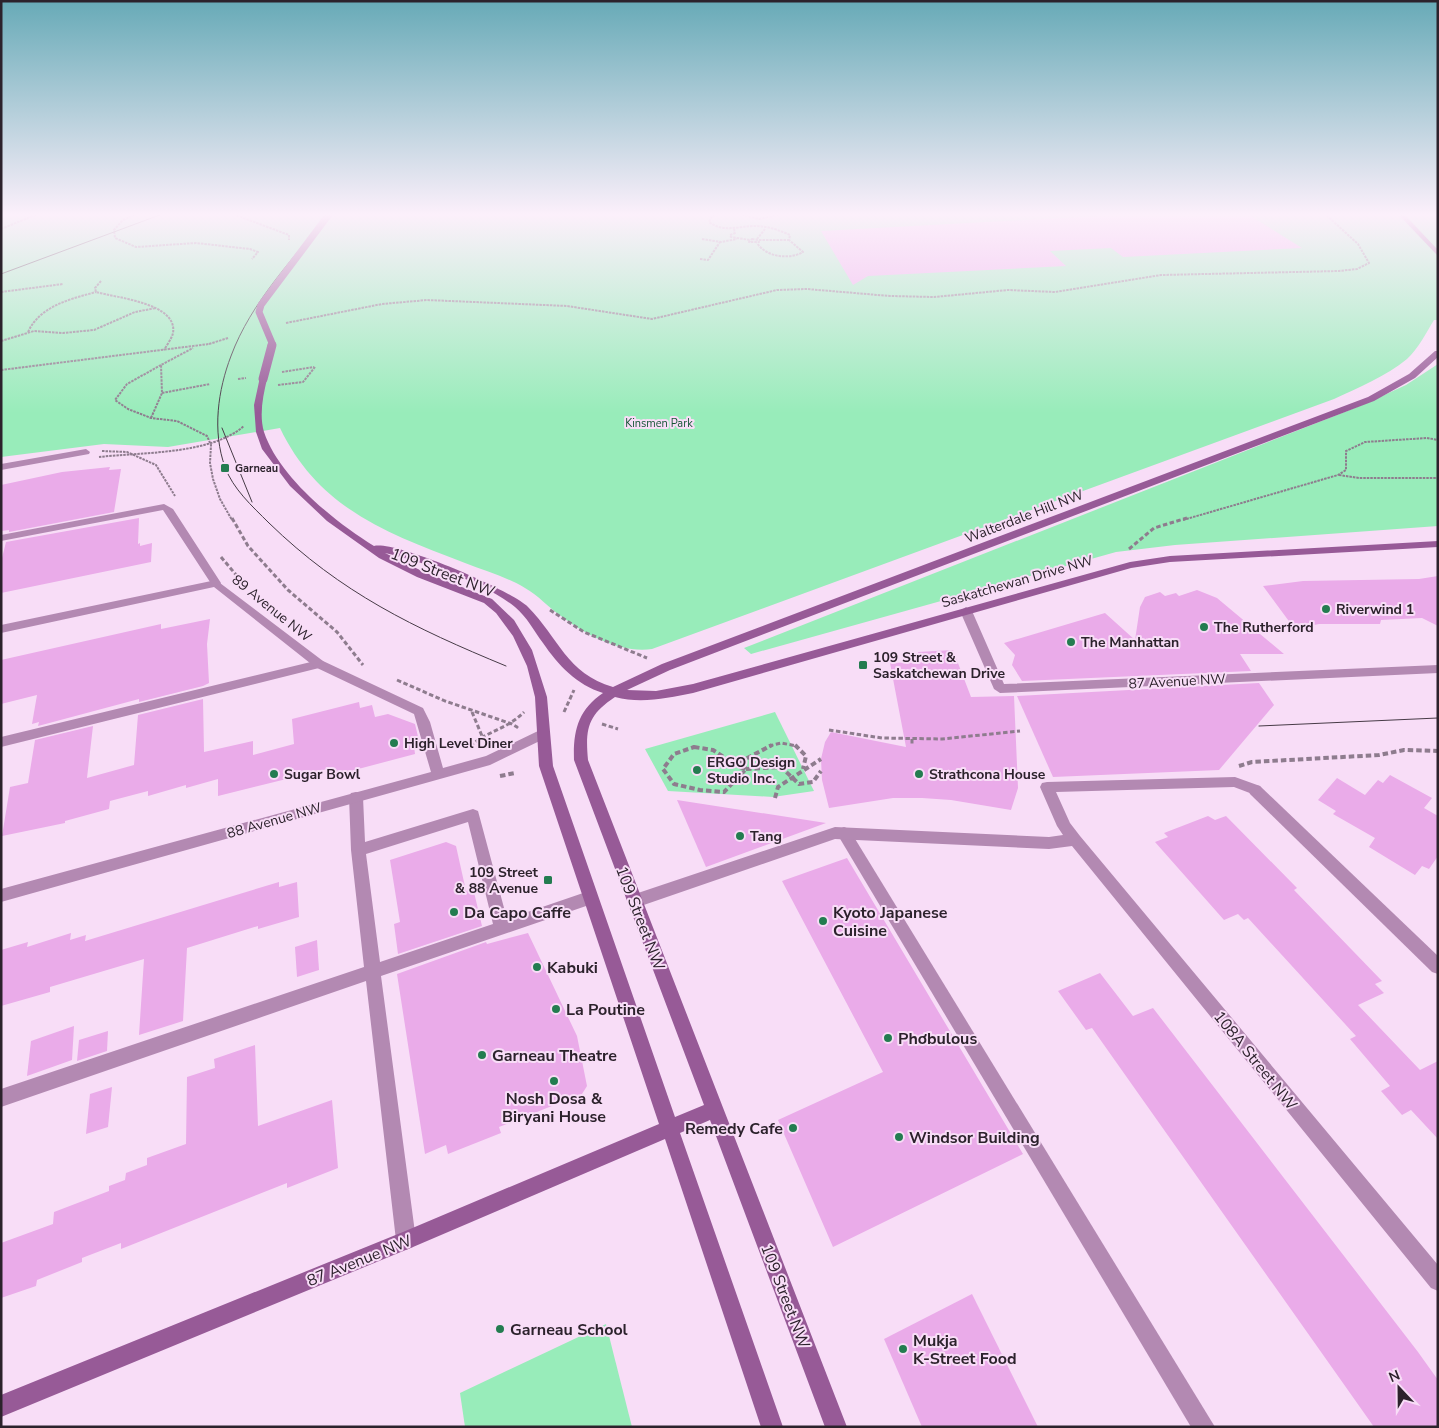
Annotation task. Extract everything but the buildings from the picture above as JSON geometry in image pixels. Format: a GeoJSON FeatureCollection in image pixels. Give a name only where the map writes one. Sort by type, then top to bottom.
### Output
{"type":"FeatureCollection","features":[{"type":"Feature","properties":{"kind":"main road","name":"109 Street NW"},"geometry":{"type":"LineString","coordinates":[[280,280],[261,305],[260,315],[272,343],[262,379],[257,415],[258,424],[267,450],[278,467],[347,531],[384,557],[488,601],[501,610],[522,642],[535,675],[544,712],[543,734],[546,766],[589,898],[670,1127],[772,1427]]}},
{"type":"Feature","properties":{"kind":"main road","name":"Walterdale Hill NW"},"geometry":{"type":"LineString","coordinates":[[614,693],[642,677],[684,660],[1371,399],[1412,376],[1438,353]]}},
{"type":"Feature","properties":{"kind":"main road","name":"Saskatchewan Drive NW"},"geometry":{"type":"LineString","coordinates":[[614,693],[652,697],[672,694],[1108,570],[1147,562],[1438,544]]}},
{"type":"Feature","properties":{"kind":"main road","name":"109 Street NW"},"geometry":{"type":"LineString","coordinates":[[368,546],[402,555],[498,591],[519,604],[537,625],[555,651],[583,678],[614,693],[589,712],[585,719],[580,739],[581,760],[836,1427]]}},
{"type":"Feature","properties":{"kind":"main road","name":"87 Avenue NW"},"geometry":{"type":"LineString","coordinates":[[1,1406],[406,1240],[715,1109]]}},
{"type":"Feature","properties":{"kind":"street"},"geometry":{"type":"LineString","coordinates":[[1,467],[86,452]]}},
{"type":"Feature","properties":{"kind":"street"},"geometry":{"type":"LineString","coordinates":[[1,538],[164,508],[168,509],[216,582]]}},
{"type":"Feature","properties":{"kind":"street","name":"89 Avenue NW"},"geometry":{"type":"LineString","coordinates":[[1,629],[216,582],[319,664],[418,711],[424,722],[438,775]]}},
{"type":"Feature","properties":{"kind":"street","name":"87 Avenue NW"},"geometry":{"type":"LineString","coordinates":[[966,611],[1000,689],[1438,669]]}},
{"type":"Feature","properties":{"kind":"street"},"geometry":{"type":"LineString","coordinates":[[1,742],[319,664]]}},
{"type":"Feature","properties":{"kind":"street","name":"88 Avenue NW"},"geometry":{"type":"LineString","coordinates":[[1,896],[490,760],[543,734]]}},
{"type":"Feature","properties":{"kind":"street"},"geometry":{"type":"LineString","coordinates":[[1223,782],[1235,782],[1255,790],[1438,967]]}},
{"type":"Feature","properties":{"kind":"street","name":"108A Street NW"},"geometry":{"type":"LineString","coordinates":[[1223,782],[1047,787],[1064,826],[1075,840],[1438,1281]]}},
{"type":"Feature","properties":{"kind":"street"},"geometry":{"type":"LineString","coordinates":[[356,797],[358,850],[406,1240]]}},
{"type":"Feature","properties":{"kind":"street"},"geometry":{"type":"LineString","coordinates":[[358,850],[473,815],[502,928]]}},
{"type":"Feature","properties":{"kind":"street"},"geometry":{"type":"LineString","coordinates":[[635,901],[835,833],[1040,843],[1075,840]]}},
{"type":"Feature","properties":{"kind":"street"},"geometry":{"type":"LineString","coordinates":[[844,833],[1204,1427]]}},
{"type":"Feature","properties":{"kind":"street"},"geometry":{"type":"LineString","coordinates":[[1,1098],[589,898]]}},
{"type":"Feature","properties":{"kind":"path"},"geometry":{"type":"LineString","coordinates":[[96,292],[95,288],[101,280]]}},
{"type":"Feature","properties":{"kind":"path"},"geometry":{"type":"LineString","coordinates":[[286,323],[382,304],[427,300],[540,303],[652,319],[777,290],[807,289],[910,297],[949,296],[1008,290],[1055,292],[1128,280]]}},
{"type":"Feature","properties":{"kind":"path"},"geometry":{"type":"LineString","coordinates":[[1,292],[63,284]]}},
{"type":"Feature","properties":{"kind":"path"},"geometry":{"type":"LineString","coordinates":[[28,332],[32,322],[50,309],[96,292],[156,308],[169,316],[174,326],[173,338],[164,350]]}},
{"type":"Feature","properties":{"kind":"path"},"geometry":{"type":"LineString","coordinates":[[1,341],[28,332],[94,330],[136,312],[156,308]]}},
{"type":"Feature","properties":{"kind":"path"},"geometry":{"type":"LineString","coordinates":[[228,338],[194,347],[161,365],[125,386],[115,395],[115,400],[119,404],[151,418],[177,421],[203,432],[210,442],[210,463],[220,499],[248,546],[288,590],[337,632],[363,665]]}},
{"type":"Feature","properties":{"kind":"path"},"geometry":{"type":"LineString","coordinates":[[1,370],[209,344]]}},
{"type":"Feature","properties":{"kind":"path"},"geometry":{"type":"LineString","coordinates":[[151,418],[162,393],[161,365]]}},
{"type":"Feature","properties":{"kind":"path"},"geometry":{"type":"LineString","coordinates":[[275,386],[303,382],[315,367],[282,372]]}},
{"type":"Feature","properties":{"kind":"path"},"geometry":{"type":"LineString","coordinates":[[238,379],[246,378]]}},
{"type":"Feature","properties":{"kind":"path"},"geometry":{"type":"LineString","coordinates":[[162,393],[210,384]]}},
{"type":"Feature","properties":{"kind":"path"},"geometry":{"type":"LineString","coordinates":[[133,455],[210,442],[235,435],[245,423]]}},
{"type":"Feature","properties":{"kind":"path"},"geometry":{"type":"LineString","coordinates":[[1127,551],[1154,528],[1338,475],[1346,470],[1346,451],[1365,442],[1427,438],[1438,440]]}},
{"type":"Feature","properties":{"kind":"path"},"geometry":{"type":"LineString","coordinates":[[86,452],[122,451],[156,465],[180,503]]}},
{"type":"Feature","properties":{"kind":"path"},"geometry":{"type":"LineString","coordinates":[[1338,475],[1359,478],[1438,478]]}},
{"type":"Feature","properties":{"kind":"path"},"geometry":{"type":"LineString","coordinates":[[219,554],[249,589]]}},
{"type":"Feature","properties":{"kind":"path"},"geometry":{"type":"LineString","coordinates":[[545,607],[560,619],[598,639],[648,658]]}},
{"type":"Feature","properties":{"kind":"path"},"geometry":{"type":"LineString","coordinates":[[355,662],[372,669]]}},
{"type":"Feature","properties":{"kind":"path"},"geometry":{"type":"LineString","coordinates":[[390,677],[472,711],[512,724],[517,728]]}},
{"type":"Feature","properties":{"kind":"path"},"geometry":{"type":"LineString","coordinates":[[564,712],[571,696]]}},
{"type":"Feature","properties":{"kind":"path"},"geometry":{"type":"LineString","coordinates":[[472,711],[482,736]]}},
{"type":"Feature","properties":{"kind":"path"},"geometry":{"type":"LineString","coordinates":[[465,750],[482,736],[512,724],[523,713]]}},
{"type":"Feature","properties":{"kind":"path"},"geometry":{"type":"LineString","coordinates":[[613,727],[618,729]]}},
{"type":"Feature","properties":{"kind":"path"},"geometry":{"type":"LineString","coordinates":[[829,730],[882,738],[912,739],[942,739],[1020,731]]}},
{"type":"Feature","properties":{"kind":"path"},"geometry":{"type":"LineString","coordinates":[[912,739],[912,744]]}},
{"type":"Feature","properties":{"kind":"path"},"geometry":{"type":"LineString","coordinates":[[746,769],[740,762],[755,750],[785,743],[796,746],[806,756],[803,769]]}},
{"type":"Feature","properties":{"kind":"path"},"geometry":{"type":"LineString","coordinates":[[746,769],[724,792],[700,790],[674,784],[664,769],[674,754],[694,747],[713,750],[746,769],[781,767],[799,784],[813,782],[821,771]]}},
{"type":"Feature","properties":{"kind":"path"},"geometry":{"type":"LineString","coordinates":[[1223,782],[1233,770],[1252,762],[1379,755],[1404,750],[1438,751]]}},
{"type":"Feature","properties":{"kind":"path"},"geometry":{"type":"LineString","coordinates":[[776,798],[778,787],[821,759]]}},
{"type":"Feature","properties":{"kind":"green space","name":"Kinsmen Park"},"geometry":{"type":"Polygon","coordinates":[[[1,280],[1438,280],[1438,320],[1434,320],[1418,346],[1407,359],[1362,386],[1334,399],[652,649],[640,650],[616,646],[592,636],[570,623],[530,591],[518,584],[409,541],[358,515],[314,479],[296,456],[280,428],[168,447],[104,444],[1,457],[1,280]]]}},
{"type":"Feature","properties":{"kind":"green space"},"geometry":{"type":"Polygon","coordinates":[[[1438,364],[1438,526],[1175,545],[1116,552],[751,654],[744,648],[1360,406],[1406,385],[1438,364]]]}},
{"type":"Feature","properties":{"kind":"green space"},"geometry":{"type":"Polygon","coordinates":[[[775,712],[814,791],[773,797],[668,791],[645,749],[775,712]]]}},
{"type":"Feature","properties":{"kind":"green space"},"geometry":{"type":"Polygon","coordinates":[[[606,1324],[632,1427],[465,1427],[460,1393],[606,1324]]]}},
{"type":"Feature","properties":{"kind":"tram line"},"geometry":{"type":"LineString","coordinates":[[275,280],[250,317],[226,369],[220,397],[218,425],[221,453],[228,475],[250,504],[296,548],[323,570],[351,589],[410,623],[506,666]]}},
{"type":"Feature","properties":{"kind":"tram line"},"geometry":{"type":"LineString","coordinates":[[222,428],[252,502]]}},
{"type":"Feature","properties":{"kind":"tram line"},"geometry":{"type":"LineString","coordinates":[[1259,726],[1438,718]]}},
{"type":"Feature","properties":{"kind":"place","name":"Garneau"},"geometry":{"type":"Point","coordinates":[225,468]}},
{"type":"Feature","properties":{"kind":"place","name":"Riverwind 1"},"geometry":{"type":"Point","coordinates":[1326,609]}},
{"type":"Feature","properties":{"kind":"place","name":"The Rutherford"},"geometry":{"type":"Point","coordinates":[1204,627]}},
{"type":"Feature","properties":{"kind":"place","name":"The Manhattan"},"geometry":{"type":"Point","coordinates":[1071,642]}},
{"type":"Feature","properties":{"kind":"place","name":"109 Street & Saskatchewan Drive"},"geometry":{"type":"Point","coordinates":[863,665]}},
{"type":"Feature","properties":{"kind":"place","name":"High Level Diner"},"geometry":{"type":"Point","coordinates":[394,743]}},
{"type":"Feature","properties":{"kind":"place","name":"ERGO Design Studio Inc."},"geometry":{"type":"Point","coordinates":[697,770]}},
{"type":"Feature","properties":{"kind":"place","name":"Sugar Bowl"},"geometry":{"type":"Point","coordinates":[274,774]}},
{"type":"Feature","properties":{"kind":"place","name":"Strathcona House"},"geometry":{"type":"Point","coordinates":[919,774]}},
{"type":"Feature","properties":{"kind":"place","name":"Tang"},"geometry":{"type":"Point","coordinates":[740,836]}},
{"type":"Feature","properties":{"kind":"place","name":"109 Street & 88 Avenue"},"geometry":{"type":"Point","coordinates":[548,880]}},
{"type":"Feature","properties":{"kind":"place","name":"Da Capo Caffe"},"geometry":{"type":"Point","coordinates":[454,912]}},
{"type":"Feature","properties":{"kind":"place","name":"Kyoto Japanese Cuisine"},"geometry":{"type":"Point","coordinates":[823,921]}},
{"type":"Feature","properties":{"kind":"place","name":"Kabuki"},"geometry":{"type":"Point","coordinates":[537,967]}},
{"type":"Feature","properties":{"kind":"place","name":"La Poutine"},"geometry":{"type":"Point","coordinates":[556,1009]}},
{"type":"Feature","properties":{"kind":"place","name":"Phơbulous"},"geometry":{"type":"Point","coordinates":[888,1038]}},
{"type":"Feature","properties":{"kind":"place","name":"Garneau Theatre"},"geometry":{"type":"Point","coordinates":[482,1055]}},
{"type":"Feature","properties":{"kind":"place","name":"Nosh Dosa & Biryani House"},"geometry":{"type":"Point","coordinates":[554,1081]}},
{"type":"Feature","properties":{"kind":"place","name":"Remedy Cafe"},"geometry":{"type":"Point","coordinates":[793,1128]}},
{"type":"Feature","properties":{"kind":"place","name":"Windsor Building"},"geometry":{"type":"Point","coordinates":[899,1137]}},
{"type":"Feature","properties":{"kind":"place","name":"Garneau School"},"geometry":{"type":"Point","coordinates":[500,1329]}},
{"type":"Feature","properties":{"kind":"place","name":"Mukja K-Street Food"},"geometry":{"type":"Point","coordinates":[903,1349]}}]}
